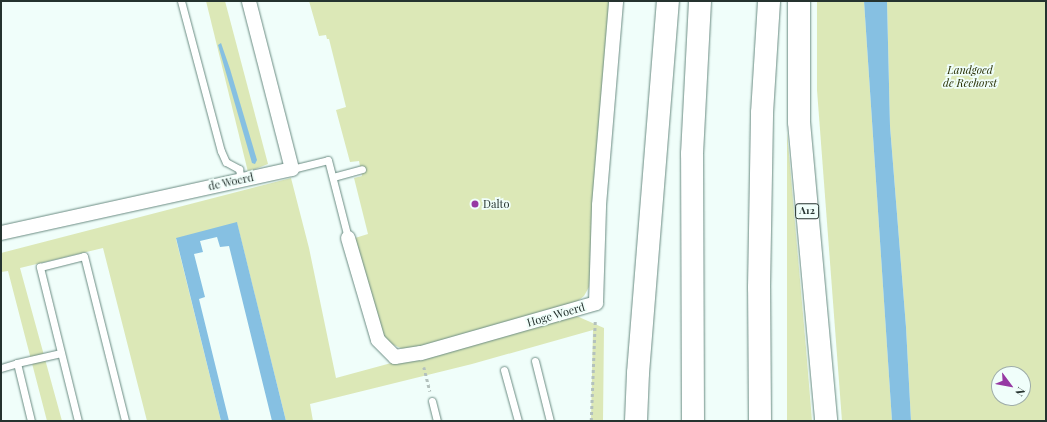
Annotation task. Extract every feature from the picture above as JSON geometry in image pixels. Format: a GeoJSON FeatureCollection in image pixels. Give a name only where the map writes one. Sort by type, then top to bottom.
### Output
{"type":"FeatureCollection","features":[{"type":"Feature","properties":{"kind":"highway"},"geometry":{"type":"LineString","coordinates":[[636,421],[639,358],[668,1]]}},
{"type":"Feature","properties":{"kind":"highway"},"geometry":{"type":"LineString","coordinates":[[693,421],[692,154],[700,1]]}},
{"type":"Feature","properties":{"kind":"highway"},"geometry":{"type":"LineString","coordinates":[[760,421],[759,288],[762,121],[769,1]]}},
{"type":"Feature","properties":{"kind":"highway","name":"A12"},"geometry":{"type":"LineString","coordinates":[[799,1],[798,122],[826,421]]}},
{"type":"Feature","properties":{"kind":"street"},"geometry":{"type":"LineString","coordinates":[[249,1],[292,169]]}},
{"type":"Feature","properties":{"kind":"street","name":"Hoge Woerd"},"geometry":{"type":"LineString","coordinates":[[348,238],[378,340],[395,357],[421,353],[596,303],[599,205],[616,1]]}},
{"type":"Feature","properties":{"kind":"street","name":"de Woerd"},"geometry":{"type":"LineString","coordinates":[[1,233],[292,169]]}},
{"type":"Feature","properties":{"kind":"lane"},"geometry":{"type":"LineString","coordinates":[[181,1],[221,151],[226,162],[239,169],[241,180]]}},
{"type":"Feature","properties":{"kind":"lane"},"geometry":{"type":"LineString","coordinates":[[292,169],[328,160],[348,238]]}},
{"type":"Feature","properties":{"kind":"lane"},"geometry":{"type":"LineString","coordinates":[[333,177],[362,169]]}},
{"type":"Feature","properties":{"kind":"lane"},"geometry":{"type":"LineString","coordinates":[[78,421],[40,268],[84,256],[125,421]]}},
{"type":"Feature","properties":{"kind":"lane"},"geometry":{"type":"LineString","coordinates":[[1,368],[61,353]]}},
{"type":"Feature","properties":{"kind":"lane"},"geometry":{"type":"LineString","coordinates":[[535,361],[550,421]]}},
{"type":"Feature","properties":{"kind":"lane"},"geometry":{"type":"LineString","coordinates":[[17,363],[30,421]]}},
{"type":"Feature","properties":{"kind":"lane"},"geometry":{"type":"LineString","coordinates":[[504,370],[518,421]]}},
{"type":"Feature","properties":{"kind":"lane"},"geometry":{"type":"LineString","coordinates":[[432,401],[437,421]]}},
{"type":"Feature","properties":{"kind":"path"},"geometry":{"type":"LineString","coordinates":[[591,421],[596,303]]}},
{"type":"Feature","properties":{"kind":"green space"},"geometry":{"type":"Polygon","coordinates":[[[206,1],[225,1],[268,164],[248,172],[206,1]]]}},
{"type":"Feature","properties":{"kind":"green space","name":"Dalto"},"geometry":{"type":"Polygon","coordinates":[[[309,1],[611,1],[591,275],[589,287],[584,296],[575,303],[554,312],[411,349],[403,349],[389,343],[383,335],[355,238],[368,234],[354,178],[362,176],[359,161],[350,162],[336,110],[346,107],[329,39],[327,39],[326,35],[319,36],[309,1]]]}},
{"type":"Feature","properties":{"kind":"green space"},"geometry":{"type":"Polygon","coordinates":[[[817,1],[864,1],[892,421],[842,421],[817,90],[817,1]]]}},
{"type":"Feature","properties":{"kind":"green space","name":"Landgoed de Reehorst"},"geometry":{"type":"Polygon","coordinates":[[[887,1],[1046,1],[1046,421],[911,421],[906,327],[890,126],[887,1]]]}},
{"type":"Feature","properties":{"kind":"green space"},"geometry":{"type":"Polygon","coordinates":[[[787,132],[806,348],[812,421],[787,421],[787,132]]]}},
{"type":"Feature","properties":{"kind":"green space"},"geometry":{"type":"Polygon","coordinates":[[[291,178],[309,248],[336,378],[572,314],[604,328],[603,421],[591,421],[593,330],[472,364],[310,404],[313,421],[286,421],[237,223],[176,239],[221,421],[147,421],[103,248],[20,268],[62,421],[47,421],[8,271],[1,272],[1,253],[291,178]]]}},
{"type":"Feature","properties":{"kind":"water"},"geometry":{"type":"Polygon","coordinates":[[[864,1],[887,1],[890,126],[906,327],[911,421],[892,421],[864,1]]]}},
{"type":"Feature","properties":{"kind":"water"},"geometry":{"type":"Polygon","coordinates":[[[221,43],[257,160],[255,164],[252,163],[218,45],[221,43]]]}},
{"type":"Feature","properties":{"kind":"water"},"geometry":{"type":"Polygon","coordinates":[[[237,222],[286,421],[272,421],[229,246],[220,247],[217,237],[200,241],[203,252],[194,254],[205,297],[199,299],[229,421],[221,421],[176,238],[237,222]]]}},
{"type":"Feature","properties":{"kind":"place","name":"Dalto"},"geometry":{"type":"Point","coordinates":[475,204]}}]}
